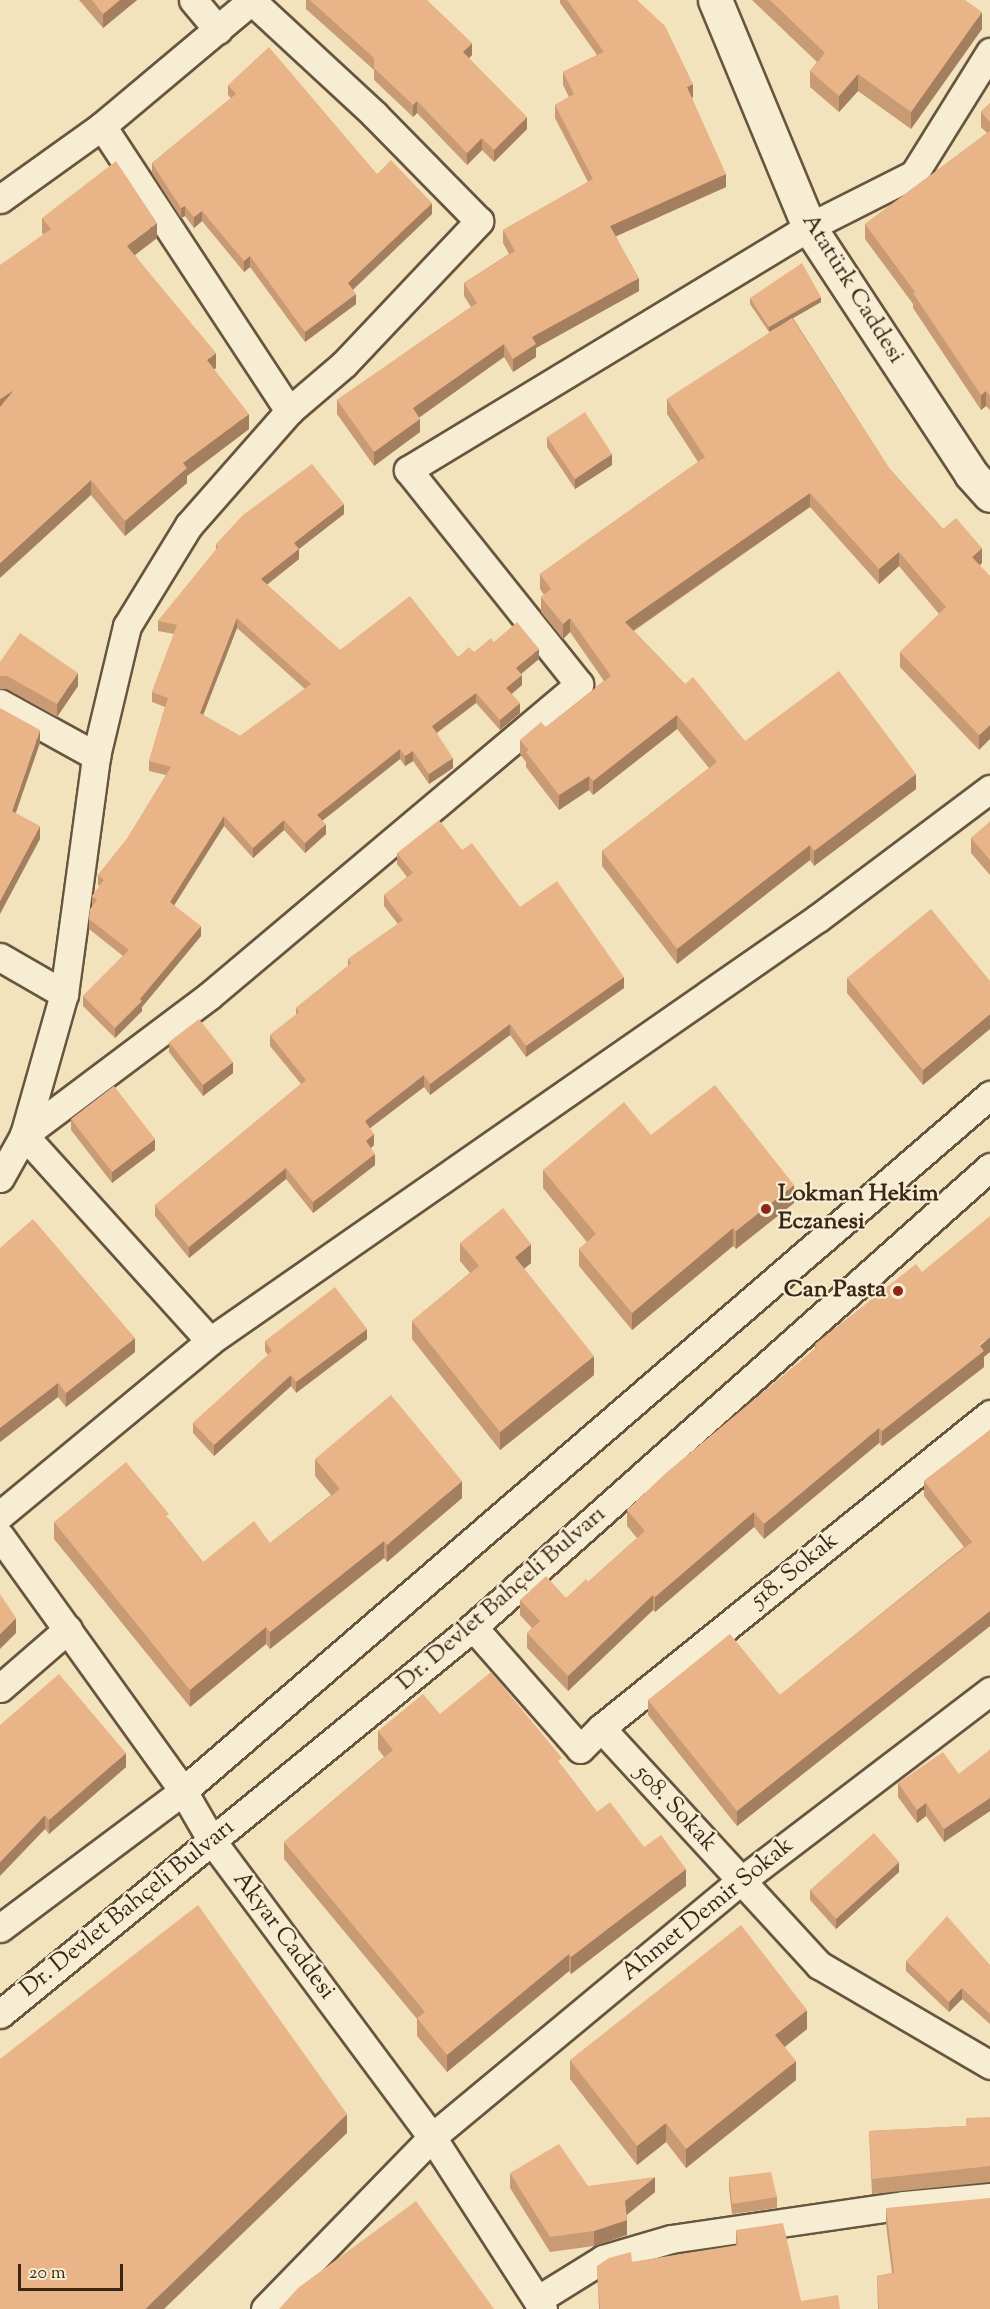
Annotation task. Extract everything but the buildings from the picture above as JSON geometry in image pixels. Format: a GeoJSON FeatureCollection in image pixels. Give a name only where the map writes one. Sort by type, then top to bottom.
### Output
{"type":"FeatureCollection","features":[{"type":"Feature","properties":{"kind":"street"},"geometry":{"type":"LineString","coordinates":[[193,0],[218,30]]}},
{"type":"Feature","properties":{"kind":"street"},"geometry":{"type":"LineString","coordinates":[[0,199],[102,126],[252,0],[374,114],[479,221],[344,364],[289,411],[189,525],[127,626],[96,756],[64,994],[24,1135],[0,1178]]}},
{"type":"Feature","properties":{"kind":"street","name":"Atatürk Caddesi"},"geometry":{"type":"LineString","coordinates":[[715,0],[809,227],[971,474],[990,495]]}},
{"type":"Feature","properties":{"kind":"street"},"geometry":{"type":"LineString","coordinates":[[24,1135],[209,996],[579,684],[408,470],[809,227],[914,174],[990,52]]}},
{"type":"Feature","properties":{"kind":"street"},"geometry":{"type":"LineString","coordinates":[[102,126],[289,411]]}},
{"type":"Feature","properties":{"kind":"street"},"geometry":{"type":"LineString","coordinates":[[0,703],[96,756]]}},
{"type":"Feature","properties":{"kind":"street"},"geometry":{"type":"LineString","coordinates":[[0,1515],[210,1341],[818,918],[990,789]]}},
{"type":"Feature","properties":{"kind":"street"},"geometry":{"type":"LineString","coordinates":[[0,957],[64,994]]}},
{"type":"Feature","properties":{"kind":"street"},"geometry":{"type":"LineString","coordinates":[[0,1928],[183,1791],[990,1095]]}},
{"type":"Feature","properties":{"kind":"street"},"geometry":{"type":"LineString","coordinates":[[24,1135],[210,1341]]}},
{"type":"Feature","properties":{"kind":"street","name":"Dr. Devlet Bahçeli Bulvarı"},"geometry":{"type":"LineString","coordinates":[[0,2014],[473,1627],[990,1167]]}},
{"type":"Feature","properties":{"kind":"street","name":"518. Sokak"},"geometry":{"type":"LineString","coordinates":[[601,1728],[990,1414]]}},
{"type":"Feature","properties":{"kind":"street","name":"Akyar Caddesi"},"geometry":{"type":"LineString","coordinates":[[0,1536],[183,1791],[212,1841],[432,2137],[540,2304]]}},
{"type":"Feature","properties":{"kind":"street"},"geometry":{"type":"LineString","coordinates":[[473,1627],[580,1749],[601,1728]]}},
{"type":"Feature","properties":{"kind":"street"},"geometry":{"type":"LineString","coordinates":[[0,1688],[68,1629]]}},
{"type":"Feature","properties":{"kind":"street","name":"Ahmet Demir Sokak"},"geometry":{"type":"LineString","coordinates":[[265,2309],[432,2137],[742,1880],[990,1691]]}},
{"type":"Feature","properties":{"kind":"street","name":"508. Sokak"},"geometry":{"type":"LineString","coordinates":[[601,1728],[819,1965],[990,2065]]}},
{"type":"Feature","properties":{"kind":"street"},"geometry":{"type":"LineString","coordinates":[[540,2304],[603,2259],[670,2239],[904,2205],[990,2197]]}},
{"type":"Feature","properties":{"kind":"place","name":"Lokman Hekim Eczanesi"},"geometry":{"type":"Point","coordinates":[766,1209]}},
{"type":"Feature","properties":{"kind":"place","name":"Can Pasta"},"geometry":{"type":"Point","coordinates":[898,1291]}}]}
